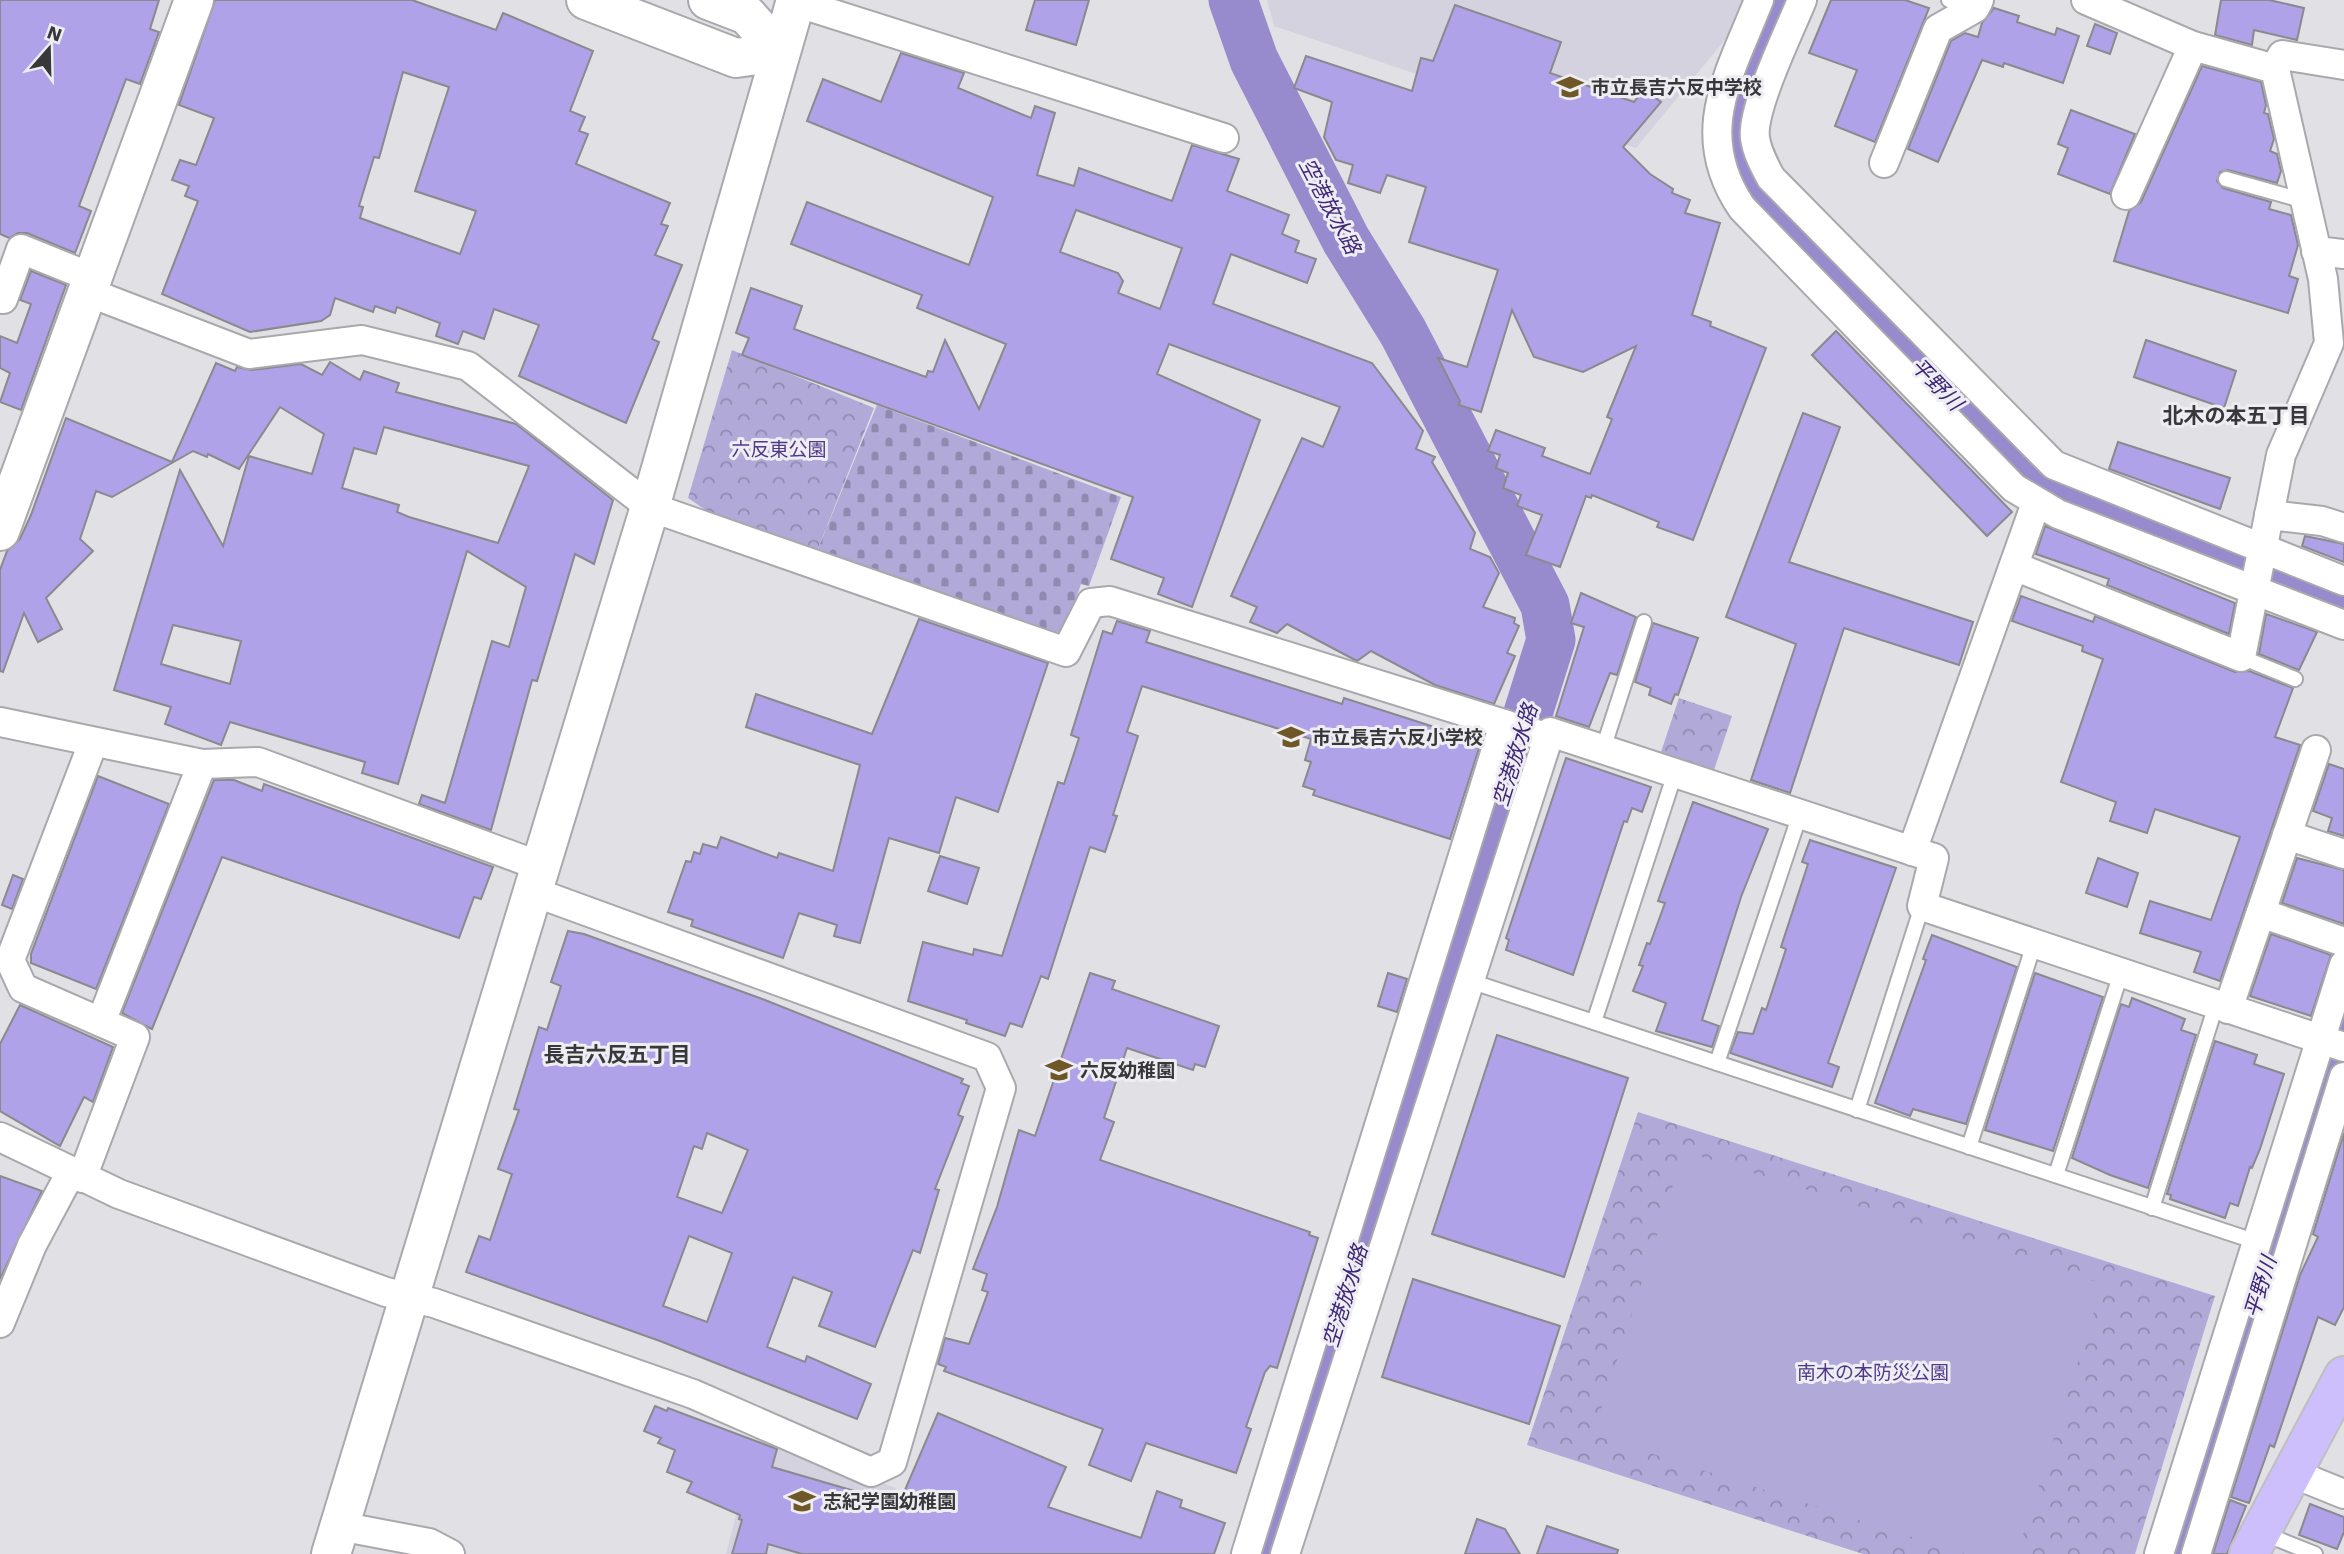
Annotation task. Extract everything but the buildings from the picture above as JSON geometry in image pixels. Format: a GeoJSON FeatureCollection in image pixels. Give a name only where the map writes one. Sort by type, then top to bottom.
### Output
{"type":"FeatureCollection","features":[{"type":"Feature","properties":{"kind":"main road"},"geometry":{"type":"LineString","coordinates":[[2255,1543],[2344,1376]]}},
{"type":"Feature","properties":{"kind":"street"},"geometry":{"type":"LineString","coordinates":[[0,531],[194,0]]}},
{"type":"Feature","properties":{"kind":"street"},"geometry":{"type":"LineString","coordinates":[[586,0],[736,58],[780,52]]}},
{"type":"Feature","properties":{"kind":"street"},"geometry":{"type":"LineString","coordinates":[[708,0],[747,15],[780,52]]}},
{"type":"Feature","properties":{"kind":"street"},"geometry":{"type":"LineString","coordinates":[[1759,0],[1718,104],[1718,159],[1726,184],[1742,208],[2014,488],[2036,503],[2344,625]]}},
{"type":"Feature","properties":{"kind":"street"},"geometry":{"type":"LineString","coordinates":[[1802,0],[1757,113],[1754,135],[1760,157],[1771,178],[2054,465],[2344,581]]}},
{"type":"Feature","properties":{"kind":"street"},"geometry":{"type":"LineString","coordinates":[[2086,0],[2193,46],[2275,69]]}},
{"type":"Feature","properties":{"kind":"street"},"geometry":{"type":"LineString","coordinates":[[450,1554],[429,1543],[335,1540],[650,507],[795,1],[1224,138]]}},
{"type":"Feature","properties":{"kind":"street"},"geometry":{"type":"LineString","coordinates":[[1884,163],[1938,29],[1968,3]]}},
{"type":"Feature","properties":{"kind":"street"},"geometry":{"type":"LineString","coordinates":[[2126,195],[2193,46]]}},
{"type":"Feature","properties":{"kind":"street"},"geometry":{"type":"LineString","coordinates":[[2014,566],[2241,657],[2281,455],[2329,343],[2323,279],[2330,252],[2305,201],[2275,69],[2282,55],[2344,65]]}},
{"type":"Feature","properties":{"kind":"street"},"geometry":{"type":"LineString","coordinates":[[0,297],[3,299],[20,249],[90,285],[249,354],[362,340],[468,366],[650,507],[1066,652],[1091,603],[1110,601],[1549,738]]}},
{"type":"Feature","properties":{"kind":"street"},"geometry":{"type":"LineString","coordinates":[[1912,851],[2036,503]]}},
{"type":"Feature","properties":{"kind":"street"},"geometry":{"type":"LineString","coordinates":[[2269,515],[2322,521],[2344,528]]}},
{"type":"Feature","properties":{"kind":"street"},"geometry":{"type":"LineString","coordinates":[[0,722],[202,764],[258,762],[537,879],[988,1057],[1001,1088],[892,1462],[871,1472],[693,1394],[411,1297],[373,1288],[77,1175],[0,1137]]}},
{"type":"Feature","properties":{"kind":"street"},"geometry":{"type":"LineString","coordinates":[[1246,1554],[1504,724]]}},
{"type":"Feature","properties":{"kind":"street"},"geometry":{"type":"LineString","coordinates":[[1285,1554],[1550,732],[1934,858],[1922,906],[2328,1042]]}},
{"type":"Feature","properties":{"kind":"street"},"geometry":{"type":"LineString","coordinates":[[0,1323],[32,1245],[77,1175],[135,1037],[23,988],[10,960],[93,743]]}},
{"type":"Feature","properties":{"kind":"street"},"geometry":{"type":"LineString","coordinates":[[2222,1007],[2261,913],[2316,751]]}},
{"type":"Feature","properties":{"kind":"street"},"geometry":{"type":"LineString","coordinates":[[102,1022],[202,764]]}},
{"type":"Feature","properties":{"kind":"street"},"geometry":{"type":"LineString","coordinates":[[2287,835],[2344,854]]}},
{"type":"Feature","properties":{"kind":"street"},"geometry":{"type":"LineString","coordinates":[[2261,913],[2344,942]]}},
{"type":"Feature","properties":{"kind":"street"},"geometry":{"type":"LineString","coordinates":[[2160,1554],[2256,1242],[2328,1042],[2344,965]]}},
{"type":"Feature","properties":{"kind":"street"},"geometry":{"type":"LineString","coordinates":[[2196,1554],[2344,1077]]}},
{"type":"Feature","properties":{"kind":"street"},"geometry":{"type":"LineString","coordinates":[[2292,1474],[2344,1494]]}},
{"type":"Feature","properties":{"kind":"lane"},"geometry":{"type":"LineString","coordinates":[[2226,179],[2305,201]]}},
{"type":"Feature","properties":{"kind":"lane"},"geometry":{"type":"LineString","coordinates":[[1603,749],[1644,622]]}},
{"type":"Feature","properties":{"kind":"lane"},"geometry":{"type":"LineString","coordinates":[[2241,657],[2295,679]]}},
{"type":"Feature","properties":{"kind":"lane"},"geometry":{"type":"LineString","coordinates":[[1594,1022],[1675,773]]}},
{"type":"Feature","properties":{"kind":"lane"},"geometry":{"type":"LineString","coordinates":[[1717,1063],[1800,814]]}},
{"type":"Feature","properties":{"kind":"lane"},"geometry":{"type":"LineString","coordinates":[[1857,1110],[1922,906]]}},
{"type":"Feature","properties":{"kind":"lane"},"geometry":{"type":"LineString","coordinates":[[1969,1146],[2034,944]]}},
{"type":"Feature","properties":{"kind":"lane"},"geometry":{"type":"LineString","coordinates":[[2056,1175],[2121,973]]}},
{"type":"Feature","properties":{"kind":"lane"},"geometry":{"type":"LineString","coordinates":[[1470,981],[2256,1242]]}},
{"type":"Feature","properties":{"kind":"lane"},"geometry":{"type":"LineString","coordinates":[[2152,1208],[2222,1007]]}},
{"type":"Feature","properties":{"kind":"lane"},"geometry":{"type":"LineString","coordinates":[[2255,1543],[2315,1554]]}},
{"type":"Feature","properties":{"kind":"shaded area","name":"市立長吉六反中学校"},"geometry":{"type":"Polygon","coordinates":[[[1267,0],[1746,0],[1738,24],[1636,148],[1274,26],[1267,0]]]}},
{"type":"Feature","properties":{"kind":"shaded area"},"geometry":{"type":"Polygon","coordinates":[[[756,1437],[896,1488],[875,1554],[726,1554],[756,1437]]]}},
{"type":"Feature","properties":{"kind":"green space","name":"六反東公園"},"geometry":{"type":"Polygon","coordinates":[[[732,350],[874,408],[815,556],[732,528],[688,498],[732,350]]]}},
{"type":"Feature","properties":{"kind":"green space"},"geometry":{"type":"Polygon","coordinates":[[[877,405],[1121,497],[1089,586],[1081,584],[1065,630],[1049,636],[815,556],[877,405]]]}},
{"type":"Feature","properties":{"kind":"green space"},"geometry":{"type":"Polygon","coordinates":[[[1679,698],[1732,716],[1713,773],[1660,755],[1679,698]]]}},
{"type":"Feature","properties":{"kind":"green space","name":"南木の本防災公園"},"geometry":{"type":"Polygon","coordinates":[[[1638,1112],[2215,1296],[2135,1554],[1863,1554],[1527,1445],[1638,1112]]]}},
{"type":"Feature","properties":{"kind":"green space","name":"南木の本防災公園"},"geometry":{"type":"Polygon","coordinates":[[[1684,1151],[2103,1284],[2017,1554],[1965,1554],[1593,1435],[1684,1151]]]}},
{"type":"Feature","properties":{"kind":"waterway","name":"空港放水路"},"geometry":{"type":"LineString","coordinates":[[1233,0],[1254,60],[1346,240],[1403,332],[1545,605],[1551,640],[1264,1554]]}},
{"type":"Feature","properties":{"kind":"waterway","name":"平野川"},"geometry":{"type":"LineString","coordinates":[[1778,0],[1741,90],[1731,125],[1731,138],[1739,164],[1762,201],[1998,447],[2044,484],[2122,520],[2344,605]]}},
{"type":"Feature","properties":{"kind":"waterway","name":"平野川"},"geometry":{"type":"LineString","coordinates":[[2177,1554],[2344,1021]]}},
{"type":"Feature","properties":{"kind":"place","name":"市立長吉六反中学校"},"geometry":{"type":"Point","coordinates":[1570,87]}},
{"type":"Feature","properties":{"kind":"place","name":"市立長吉六反小学校"},"geometry":{"type":"Point","coordinates":[1291,737]}},
{"type":"Feature","properties":{"kind":"place","name":"六反幼稚園"},"geometry":{"type":"Point","coordinates":[1059,1070]}},
{"type":"Feature","properties":{"kind":"place","name":"志紀学園幼稚園"},"geometry":{"type":"Point","coordinates":[802,1501]}},
{"type":"Feature","properties":{"kind":"district","name":"北木の本五丁目"},"geometry":{"type":"Point","coordinates":[2236,415]}},
{"type":"Feature","properties":{"kind":"district","name":"長吉六反五丁目"},"geometry":{"type":"Point","coordinates":[617,1054]}}]}
